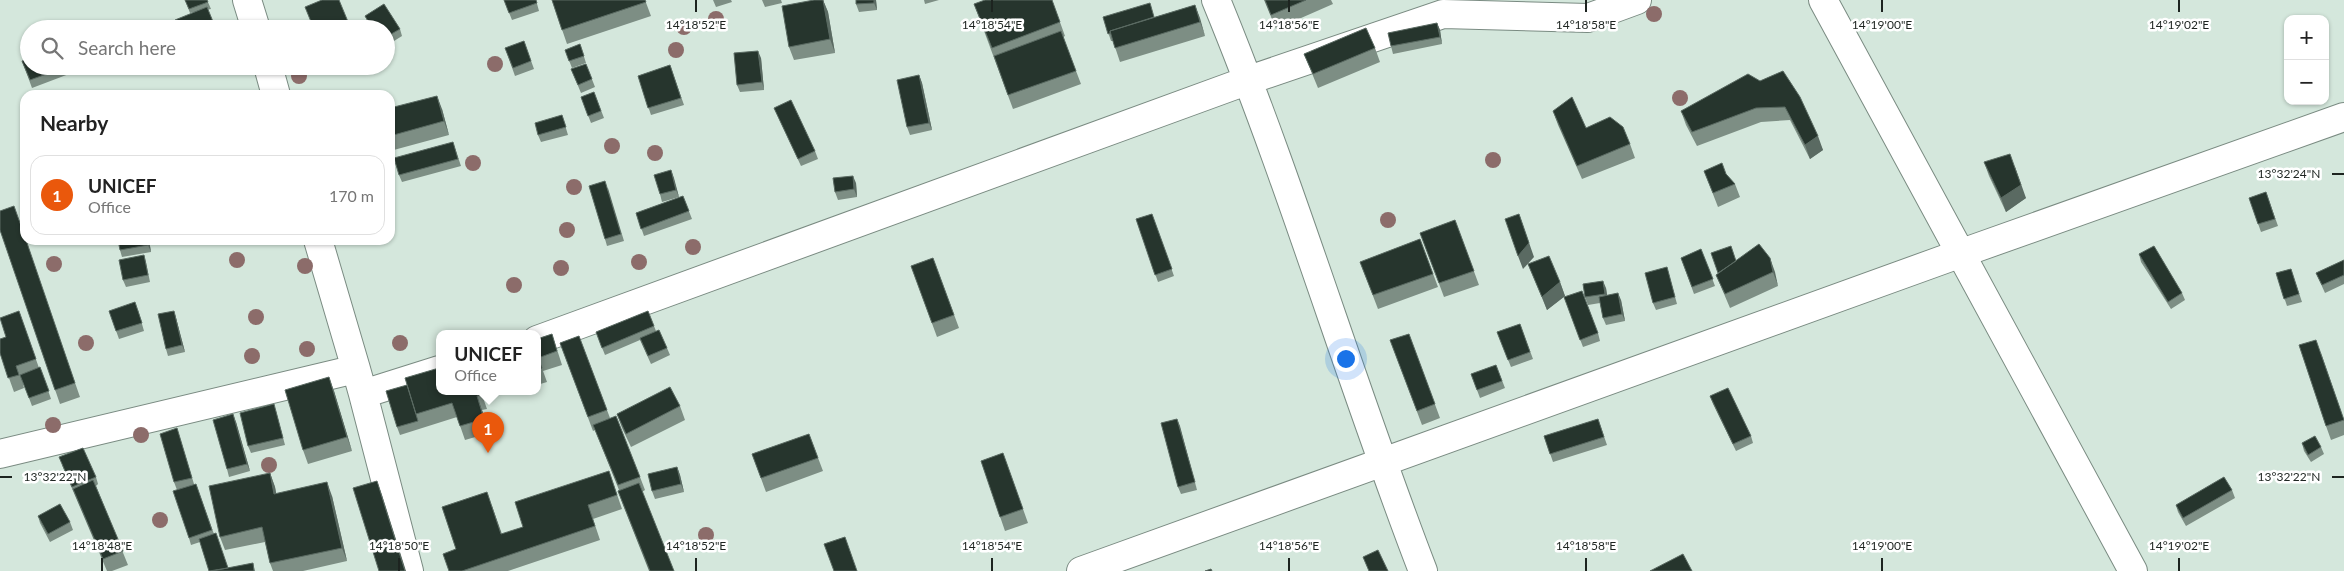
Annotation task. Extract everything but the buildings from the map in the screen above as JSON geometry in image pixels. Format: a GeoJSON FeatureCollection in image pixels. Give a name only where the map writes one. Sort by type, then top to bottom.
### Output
{"type":"FeatureCollection","features":[{"type":"Feature","properties":{"kind":"street"},"geometry":{"type":"LineString","coordinates":[[247,0],[253,20]]}},
{"type":"Feature","properties":{"kind":"street"},"geometry":{"type":"LineString","coordinates":[[1216,0],[1249,80],[1381,463],[1423,571]]}},
{"type":"Feature","properties":{"kind":"street"},"geometry":{"type":"LineString","coordinates":[[541,339],[1249,80],[1444,14],[1588,18],[1637,0]]}},
{"type":"Feature","properties":{"kind":"street"},"geometry":{"type":"LineString","coordinates":[[1823,0],[1959,254],[2133,571]]}},
{"type":"Feature","properties":{"kind":"street"},"geometry":{"type":"LineString","coordinates":[[270,75],[275,90]]}},
{"type":"Feature","properties":{"kind":"street"},"geometry":{"type":"LineString","coordinates":[[1081,571],[2344,117]]}},
{"type":"Feature","properties":{"kind":"street"},"geometry":{"type":"LineString","coordinates":[[319,245],[359,382],[409,571]]}},
{"type":"Feature","properties":{"kind":"street"},"geometry":{"type":"LineString","coordinates":[[0,454],[359,382],[436,370]]}},
{"type":"Feature","properties":{"kind":"place","name":"UNICEF"},"geometry":{"type":"Point","coordinates":[488,453]}}]}
